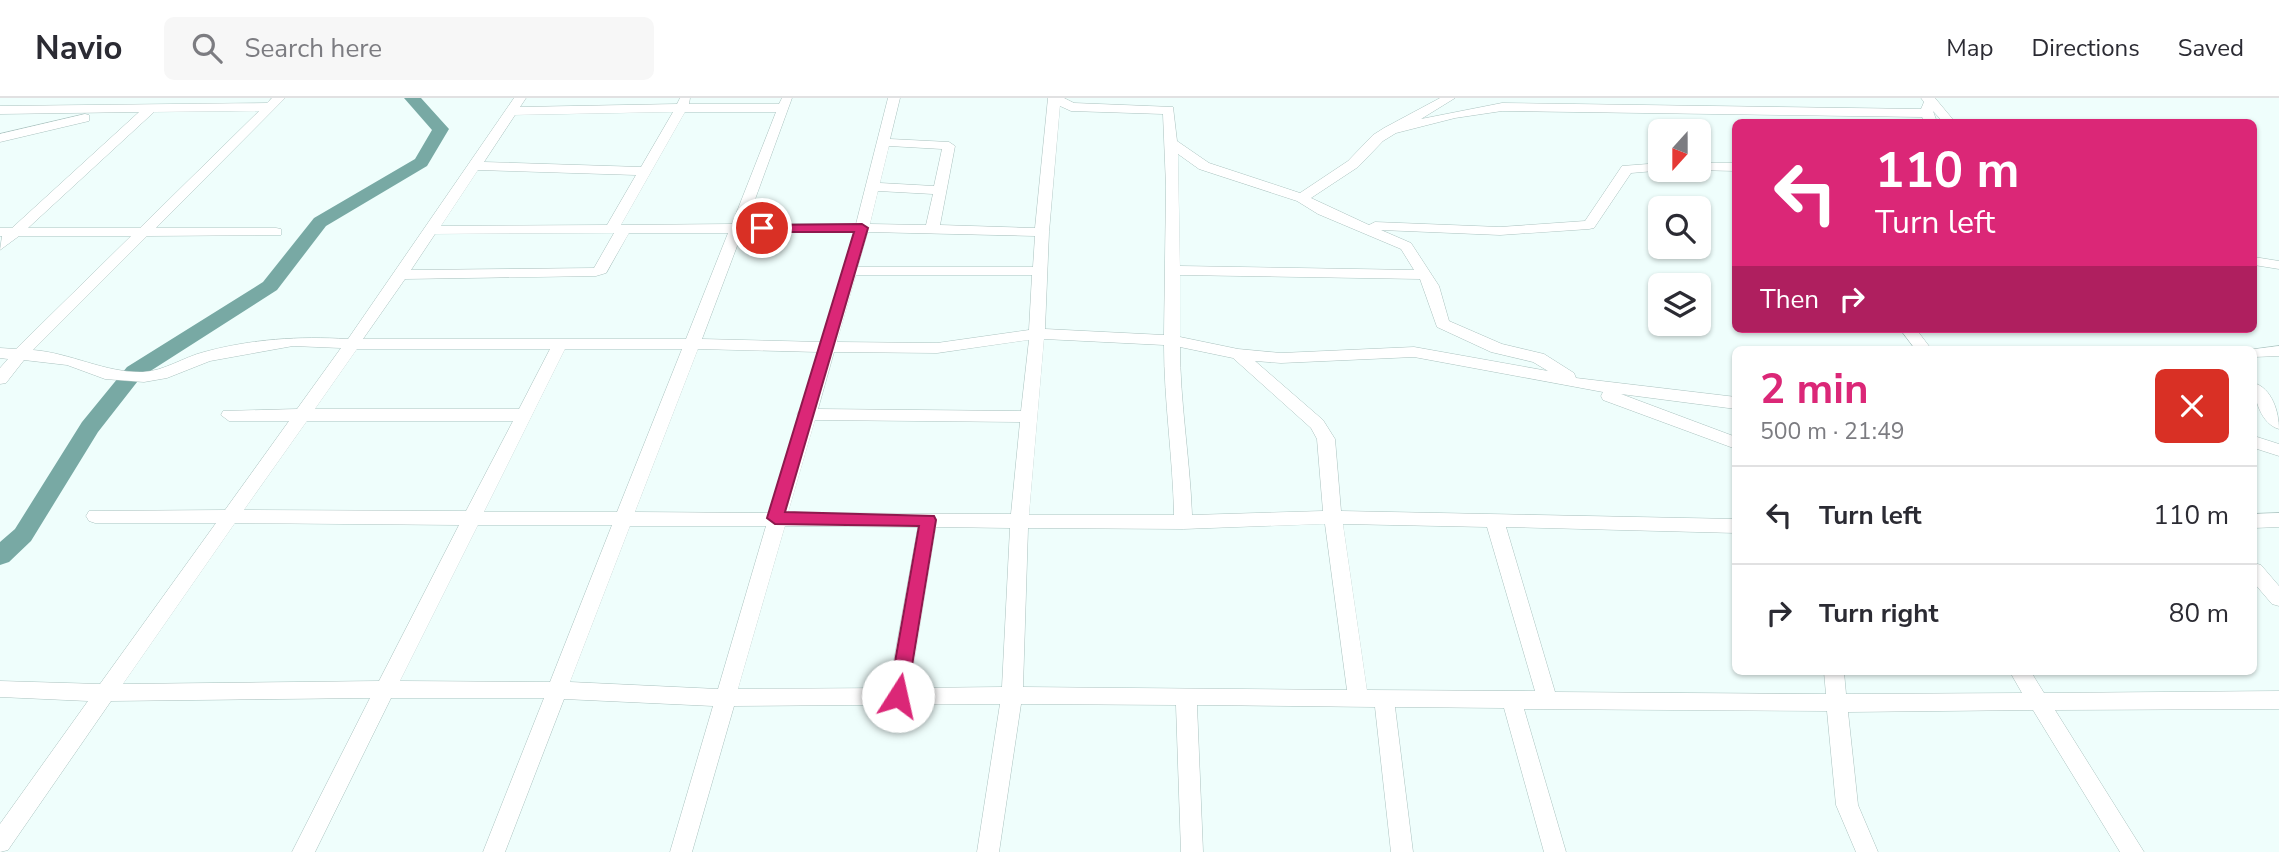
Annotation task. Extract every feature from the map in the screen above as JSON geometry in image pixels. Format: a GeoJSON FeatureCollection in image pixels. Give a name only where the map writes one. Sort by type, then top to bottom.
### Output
{"type":"FeatureCollection","features":[{"type":"Feature","properties":{"kind":"street"},"geometry":{"type":"LineString","coordinates":[[0,247],[7,232],[163,98]]}},
{"type":"Feature","properties":{"kind":"street"},"geometry":{"type":"LineString","coordinates":[[681,852],[805,414],[862,228],[894,98]]}},
{"type":"Feature","properties":{"kind":"street"},"geometry":{"type":"LineString","coordinates":[[988,852],[1012,695],[1019,521],[1031,417],[1042,232],[1054,98],[1071,107],[1169,104],[1171,340],[1183,522]]}},
{"type":"Feature","properties":{"kind":"street"},"geometry":{"type":"LineString","coordinates":[[1302,198],[1353,164],[1371,144],[1389,131],[1449,98]]}},
{"type":"Feature","properties":{"kind":"street"},"geometry":{"type":"LineString","coordinates":[[0,110],[119,110],[275,102]]}},
{"type":"Feature","properties":{"kind":"street"},"geometry":{"type":"LineString","coordinates":[[0,379],[21,353],[275,102]]}},
{"type":"Feature","properties":{"kind":"street"},"geometry":{"type":"LineString","coordinates":[[401,275],[601,270],[644,171],[683,103]]}},
{"type":"Feature","properties":{"kind":"street"},"geometry":{"type":"LineString","coordinates":[[0,843],[226,518],[354,344],[515,104],[785,103],[495,852]]}},
{"type":"Feature","properties":{"kind":"street"},"geometry":{"type":"LineString","coordinates":[[1389,131],[1455,114],[1502,107],[1929,109],[1944,119]]}},
{"type":"Feature","properties":{"kind":"street"},"geometry":{"type":"LineString","coordinates":[[0,146],[7,137],[119,110]]}},
{"type":"Feature","properties":{"kind":"street"},"geometry":{"type":"LineString","coordinates":[[883,142],[949,146],[932,231]]}},
{"type":"Feature","properties":{"kind":"street"},"geometry":{"type":"LineString","coordinates":[[1171,143],[1204,166],[1302,198],[1322,211],[1361,225],[1405,246],[1432,286],[1442,324],[1497,348],[1538,358],[1580,384],[1732,441]]}},
{"type":"Feature","properties":{"kind":"street"},"geometry":{"type":"LineString","coordinates":[[475,166],[644,171]]}},
{"type":"Feature","properties":{"kind":"street"},"geometry":{"type":"LineString","coordinates":[[1712,167],[1732,167]]}},
{"type":"Feature","properties":{"kind":"street"},"geometry":{"type":"LineString","coordinates":[[1361,225],[1500,231],[1590,225],[1627,169],[1648,168]]}},
{"type":"Feature","properties":{"kind":"street"},"geometry":{"type":"LineString","coordinates":[[872,187],[940,190]]}},
{"type":"Feature","properties":{"kind":"street"},"geometry":{"type":"LineString","coordinates":[[432,230],[862,228],[1042,232]]}},
{"type":"Feature","properties":{"kind":"street"},"geometry":{"type":"LineString","coordinates":[[7,232],[276,232]]}},
{"type":"Feature","properties":{"kind":"street"},"geometry":{"type":"LineString","coordinates":[[2257,261],[2279,265]]}},
{"type":"Feature","properties":{"kind":"street"},"geometry":{"type":"LineString","coordinates":[[1172,270],[1425,275]]}},
{"type":"Feature","properties":{"kind":"street"},"geometry":{"type":"LineString","coordinates":[[849,271],[1040,271]]}},
{"type":"Feature","properties":{"kind":"street"},"geometry":{"type":"LineString","coordinates":[[0,353],[70,360],[105,374],[144,377],[161,374],[207,356],[293,341],[354,344],[691,344],[937,348],[1037,334],[1171,340],[1238,354],[1313,359],[1382,351],[1414,352],[1505,367],[1580,384],[1732,403]]}},
{"type":"Feature","properties":{"kind":"street"},"geometry":{"type":"LineString","coordinates":[[303,852],[559,346]]}},
{"type":"Feature","properties":{"kind":"street"},"geometry":{"type":"LineString","coordinates":[[2257,352],[2279,351]]}},
{"type":"Feature","properties":{"kind":"street"},"geometry":{"type":"LineString","coordinates":[[1238,354],[1317,424],[1326,439],[1333,517],[1358,698]]}},
{"type":"Feature","properties":{"kind":"street"},"geometry":{"type":"LineString","coordinates":[[2257,392],[2279,423]]}},
{"type":"Feature","properties":{"kind":"street"},"geometry":{"type":"LineString","coordinates":[[805,414],[1031,417]]}},
{"type":"Feature","properties":{"kind":"street"},"geometry":{"type":"LineString","coordinates":[[229,415],[524,415]]}},
{"type":"Feature","properties":{"kind":"street"},"geometry":{"type":"LineString","coordinates":[[2257,443],[2279,450]]}},
{"type":"Feature","properties":{"kind":"street"},"geometry":{"type":"LineString","coordinates":[[95,516],[321,516],[471,521],[775,518],[1183,522],[1333,517],[1732,526]]}},
{"type":"Feature","properties":{"kind":"street"},"geometry":{"type":"LineString","coordinates":[[1494,519],[1547,699]]}},
{"type":"Feature","properties":{"kind":"street"},"geometry":{"type":"LineString","coordinates":[[898,696],[928,520]]}},
{"type":"Feature","properties":{"kind":"street"},"geometry":{"type":"LineString","coordinates":[[2257,521],[2279,520]]}},
{"type":"Feature","properties":{"kind":"street"},"geometry":{"type":"LineString","coordinates":[[2257,573],[2279,599]]}},
{"type":"Feature","properties":{"kind":"street"},"geometry":{"type":"LineString","coordinates":[[1835,675],[1847,805],[1867,852]]}},
{"type":"Feature","properties":{"kind":"street"},"geometry":{"type":"LineString","coordinates":[[2023,675],[2037,703],[2133,852]]}},
{"type":"Feature","properties":{"kind":"street"},"geometry":{"type":"LineString","coordinates":[[0,689],[103,693],[556,691],[725,698],[1012,695],[1839,703],[2279,700]]}},
{"type":"Feature","properties":{"kind":"street"},"geometry":{"type":"LineString","coordinates":[[1186,697],[1192,852]]}},
{"type":"Feature","properties":{"kind":"street"},"geometry":{"type":"LineString","coordinates":[[1511,698],[1555,852]]}},
{"type":"Feature","properties":{"kind":"street"},"geometry":{"type":"LineString","coordinates":[[1384,699],[1402,852]]}},
{"type":"Feature","properties":{"kind":"waterway"},"geometry":{"type":"LineString","coordinates":[[0,556],[23,535],[90,427],[134,372],[270,286],[320,222],[421,162],[441,129],[412,98]]}},
{"type":"Feature","properties":{"kind":"route"},"geometry":{"type":"LineString","coordinates":[[762,228],[862,228],[775,518],[928,520],[898,696]]}}]}
